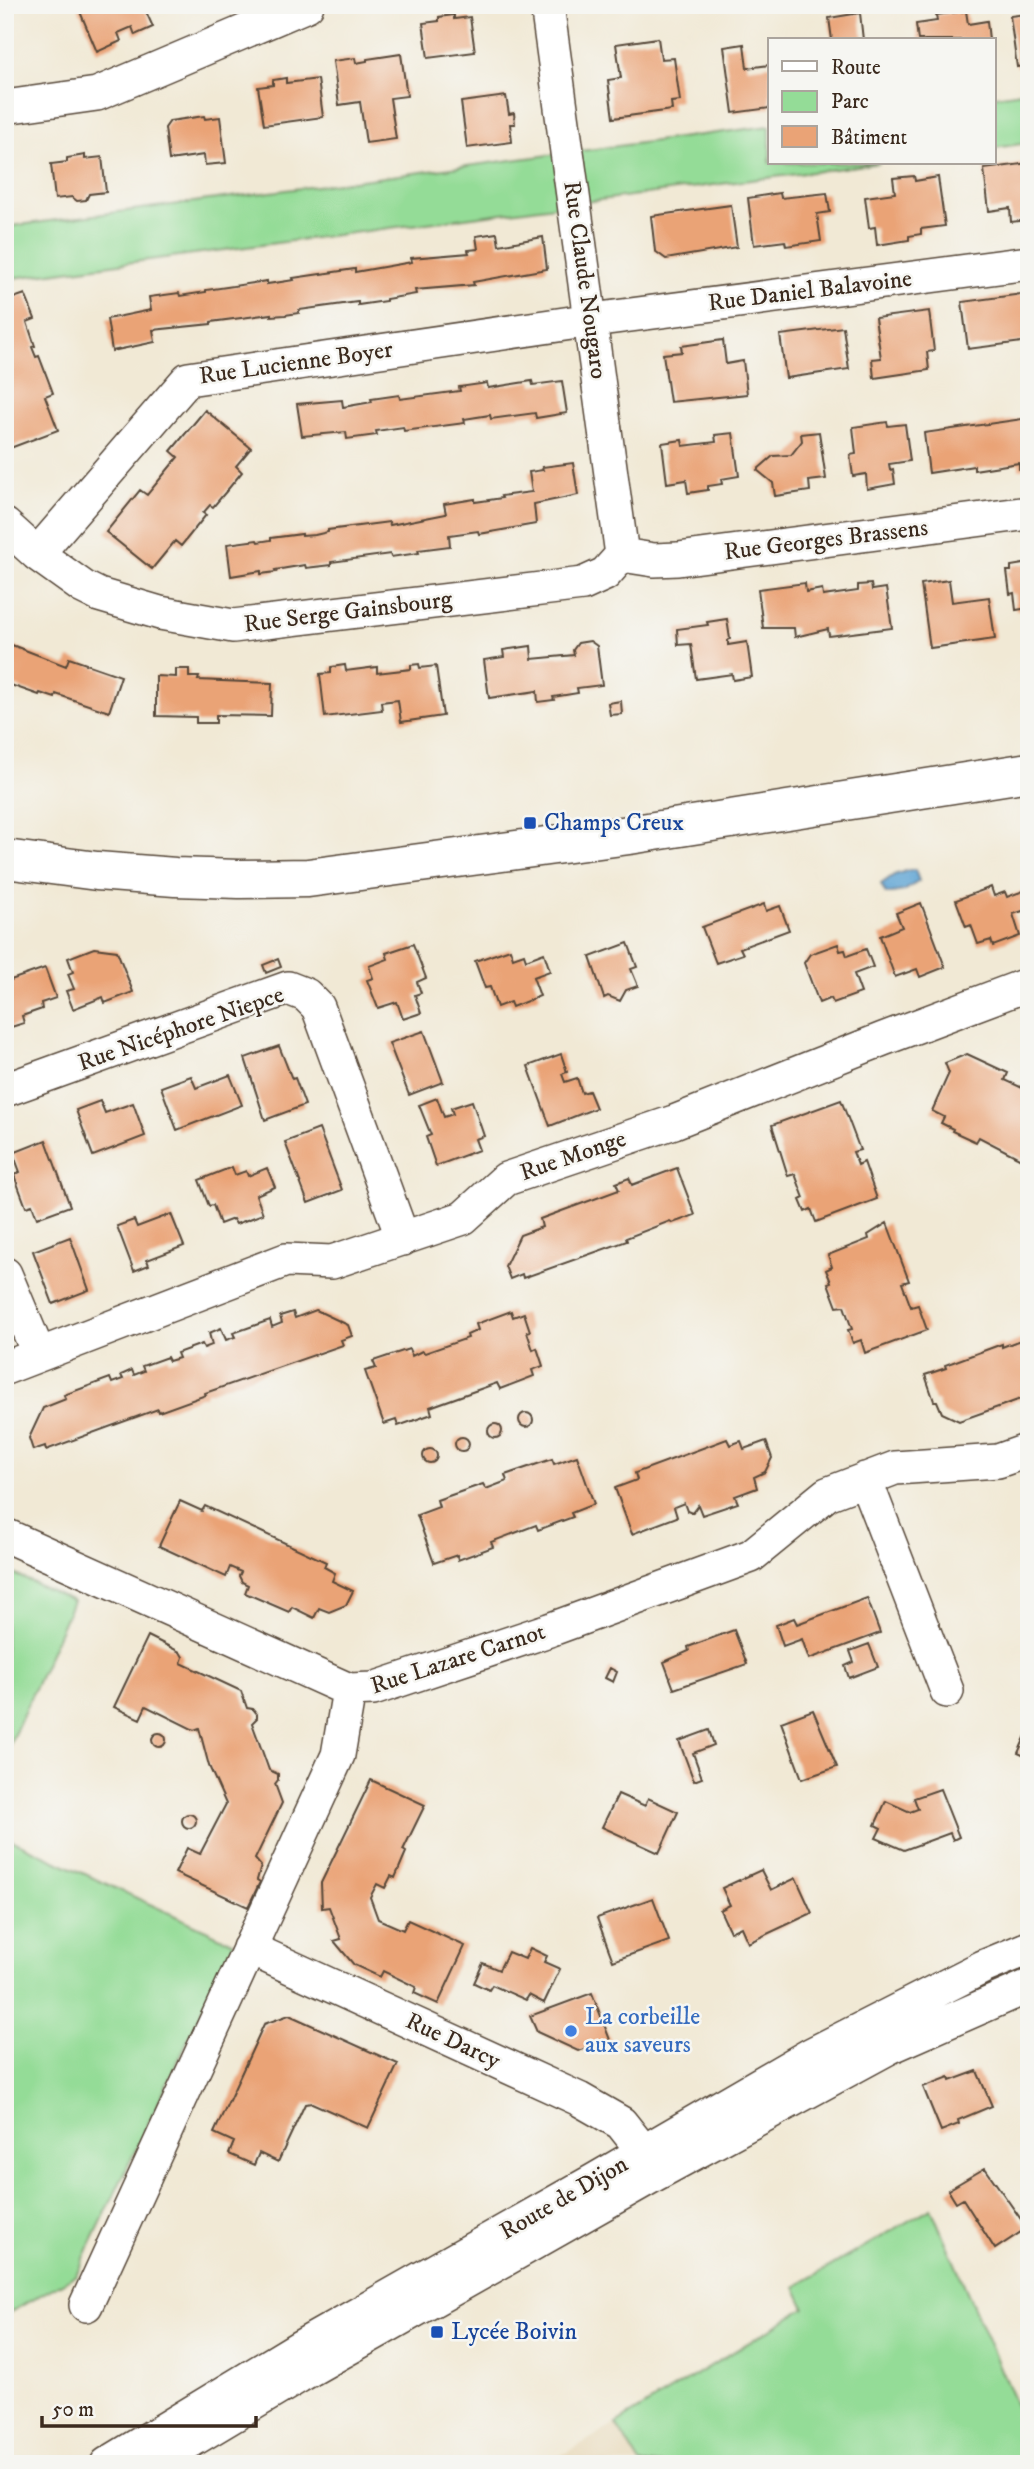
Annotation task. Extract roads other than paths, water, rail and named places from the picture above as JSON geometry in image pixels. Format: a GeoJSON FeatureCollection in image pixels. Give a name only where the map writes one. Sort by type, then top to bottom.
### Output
{"type":"FeatureCollection","features":[{"type":"Feature","properties":{"kind":"main road"},"geometry":{"type":"LineString","coordinates":[[5,859],[97,871],[175,877],[307,878],[629,835],[1029,772]]}},
{"type":"Feature","properties":{"kind":"street"},"geometry":{"type":"LineString","coordinates":[[5,107],[97,94],[307,5]]}},
{"type":"Feature","properties":{"kind":"street","name":"Rue Claude Nougaro"},"geometry":{"type":"LineString","coordinates":[[547,5],[622,555]]}},
{"type":"Feature","properties":{"kind":"street","name":"Rue Daniel Balavoine"},"geometry":{"type":"LineString","coordinates":[[592,320],[1029,263]]}},
{"type":"Feature","properties":{"kind":"street","name":"Rue Lucienne Boyer"},"geometry":{"type":"LineString","coordinates":[[37,554],[188,379],[592,320]]}},
{"type":"Feature","properties":{"kind":"street","name":"Rue Georges Brassens"},"geometry":{"type":"LineString","coordinates":[[622,555],[654,560],[678,559],[1029,513]]}},
{"type":"Feature","properties":{"kind":"street","name":"Rue Serge Gainsbourg"},"geometry":{"type":"LineString","coordinates":[[5,525],[37,554],[83,587],[99,595],[160,613],[233,626],[583,584],[605,574],[622,555]]}},
{"type":"Feature","properties":{"kind":"street","name":"Rue Monge"},"geometry":{"type":"LineString","coordinates":[[5,1368],[286,1260],[332,1262],[463,1217],[506,1179],[674,1122],[883,1038],[1029,984]]}},
{"type":"Feature","properties":{"kind":"street","name":"Rue Nicéphore Niepce"},"geometry":{"type":"LineString","coordinates":[[5,1090],[288,988],[306,995],[318,1007],[403,1239]]}},
{"type":"Feature","properties":{"kind":"street"},"geometry":{"type":"LineString","coordinates":[[5,1274],[39,1355]]}},
{"type":"Feature","properties":{"kind":"street","name":"Rue Lazare Carnot"},"geometry":{"type":"LineString","coordinates":[[5,1535],[349,1690],[373,1689],[549,1630],[751,1556],[827,1494],[895,1468],[998,1461],[1029,1450]]}},
{"type":"Feature","properties":{"kind":"street"},"geometry":{"type":"LineString","coordinates":[[865,1479],[947,1691]]}},
{"type":"Feature","properties":{"kind":"street"},"geometry":{"type":"LineString","coordinates":[[86,2305],[338,1755],[349,1690]]}},
{"type":"Feature","properties":{"kind":"street","name":"Rue Darcy"},"geometry":{"type":"LineString","coordinates":[[249,1948],[579,2099],[621,2123],[644,2152]]}},
{"type":"Feature","properties":{"kind":"street","name":"Route de Dijon"},"geometry":{"type":"LineString","coordinates":[[107,2464],[300,2347],[810,2055],[983,1967],[1029,1948]]}},
{"type":"Feature","properties":{"kind":"street","name":"Route de Dijon"},"geometry":{"type":"LineString","coordinates":[[152,2464],[299,2376],[654,2175],[890,2047],[1026,1992]]}},
{"type":"Feature","properties":{"kind":"water"},"geometry":{"type":"Polygon","coordinates":[[[915,870],[919,881],[904,891],[886,894],[881,884],[894,875],[915,870]]]}},
{"type":"Feature","properties":{"kind":"place","name":"Champs Creux"},"geometry":{"type":"Point","coordinates":[530,823]}},
{"type":"Feature","properties":{"kind":"place","name":"La corbeille aux saveurs"},"geometry":{"type":"Point","coordinates":[571,2031]}},
{"type":"Feature","properties":{"kind":"place","name":"Lycée Boivin"},"geometry":{"type":"Point","coordinates":[437,2332]}}]}
